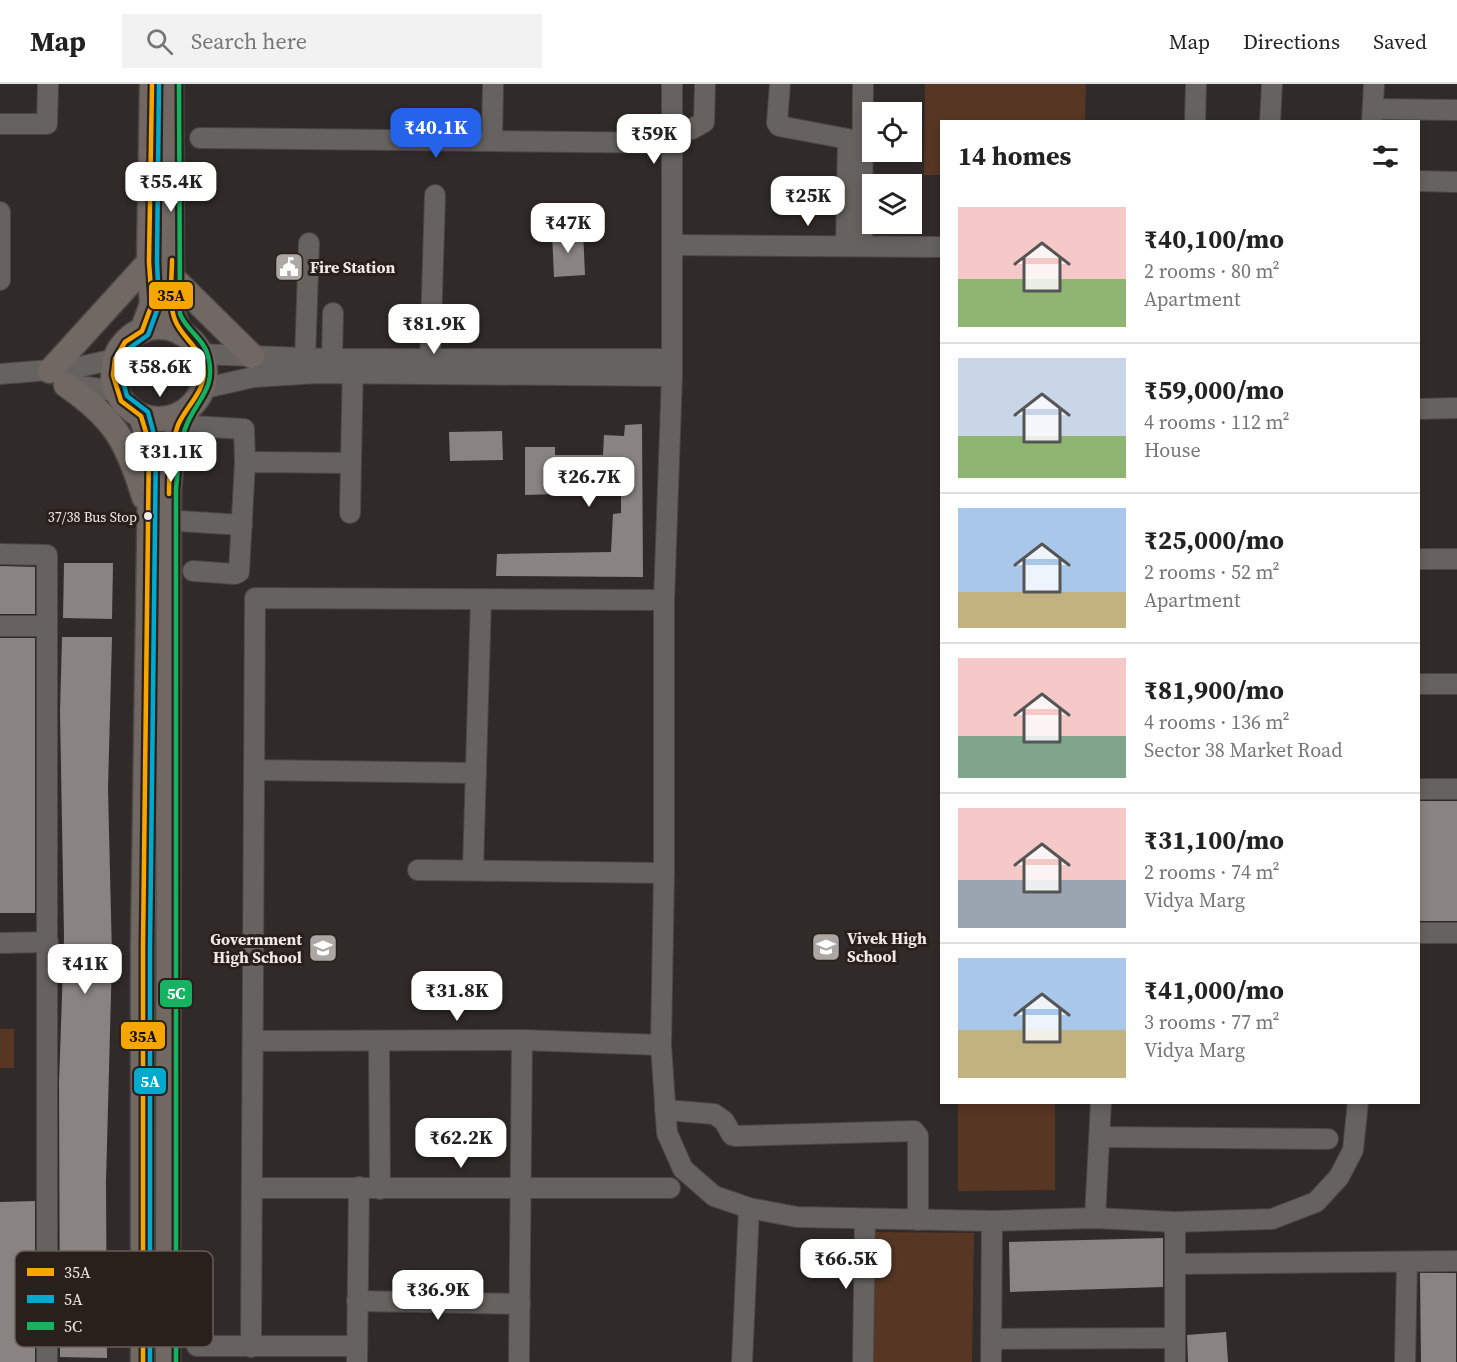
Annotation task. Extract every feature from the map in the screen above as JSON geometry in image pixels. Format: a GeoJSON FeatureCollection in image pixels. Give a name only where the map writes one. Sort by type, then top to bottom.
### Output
{"type":"FeatureCollection","features":[{"type":"Feature","properties":{"kind":"main road"},"geometry":{"type":"LineString","coordinates":[[142,331],[152,304],[149,262],[152,84]]}},
{"type":"Feature","properties":{"kind":"main road"},"geometry":{"type":"LineString","coordinates":[[171,84],[173,315],[181,333]]}},
{"type":"Feature","properties":{"kind":"main road"},"geometry":{"type":"LineString","coordinates":[[149,262],[58,378],[95,405],[117,430],[150,516]]}},
{"type":"Feature","properties":{"kind":"main road"},"geometry":{"type":"LineString","coordinates":[[172,277],[252,356]]}},
{"type":"Feature","properties":{"kind":"main road"},"geometry":{"type":"LineString","coordinates":[[168,1251],[169,489],[173,444],[189,418],[201,389],[204,371],[200,354],[190,339],[181,333],[157,327],[142,331],[125,342],[115,359],[112,375],[121,401],[141,416],[160,419],[189,418]]}},
{"type":"Feature","properties":{"kind":"main road"},"geometry":{"type":"LineString","coordinates":[[141,416],[149,442],[150,516],[143,947],[143,1251]]}},
{"type":"Feature","properties":{"kind":"main road"},"geometry":{"type":"LineString","coordinates":[[168,1347],[168,1362]]}},
{"type":"Feature","properties":{"kind":"street"},"geometry":{"type":"LineString","coordinates":[[0,124],[47,124],[48,84]]}},
{"type":"Feature","properties":{"kind":"street"},"geometry":{"type":"LineString","coordinates":[[492,141],[493,84]]}},
{"type":"Feature","properties":{"kind":"street"},"geometry":{"type":"LineString","coordinates":[[672,84],[672,368],[664,600],[664,873],[661,1045],[666,1133],[683,1169],[714,1196],[749,1208],[797,1217],[992,1221],[1095,1218],[1175,1222],[1272,1219],[1316,1202],[1339,1177],[1353,1150],[1359,1104]]}},
{"type":"Feature","properties":{"kind":"street"},"geometry":{"type":"LineString","coordinates":[[200,138],[492,141],[673,135],[692,129],[704,122],[705,84]]}},
{"type":"Feature","properties":{"kind":"street"},"geometry":{"type":"LineString","coordinates":[[780,84],[779,126],[848,139],[854,246]]}},
{"type":"Feature","properties":{"kind":"street"},"geometry":{"type":"LineString","coordinates":[[854,246],[863,84]]}},
{"type":"Feature","properties":{"kind":"street"},"geometry":{"type":"LineString","coordinates":[[1195,120],[1196,84]]}},
{"type":"Feature","properties":{"kind":"street"},"geometry":{"type":"LineString","coordinates":[[1270,120],[1272,84]]}},
{"type":"Feature","properties":{"kind":"street"},"geometry":{"type":"LineString","coordinates":[[1374,84],[1372,116],[1457,110]]}},
{"type":"Feature","properties":{"kind":"street"},"geometry":{"type":"LineString","coordinates":[[1420,182],[1457,182]]}},
{"type":"Feature","properties":{"kind":"street"},"geometry":{"type":"LineString","coordinates":[[430,360],[435,195]]}},
{"type":"Feature","properties":{"kind":"street"},"geometry":{"type":"LineString","coordinates":[[0,212],[0,280]]}},
{"type":"Feature","properties":{"kind":"street"},"geometry":{"type":"LineString","coordinates":[[304,359],[309,243]]}},
{"type":"Feature","properties":{"kind":"street"},"geometry":{"type":"LineString","coordinates":[[673,245],[940,247]]}},
{"type":"Feature","properties":{"kind":"street"},"geometry":{"type":"LineString","coordinates":[[332,359],[333,313]]}},
{"type":"Feature","properties":{"kind":"street"},"geometry":{"type":"LineString","coordinates":[[200,354],[332,359],[353,366],[672,368]]}},
{"type":"Feature","properties":{"kind":"street"},"geometry":{"type":"LineString","coordinates":[[58,378],[115,359]]}},
{"type":"Feature","properties":{"kind":"street"},"geometry":{"type":"LineString","coordinates":[[201,389],[254,376],[430,360],[672,368]]}},
{"type":"Feature","properties":{"kind":"street"},"geometry":{"type":"LineString","coordinates":[[350,513],[353,366]]}},
{"type":"Feature","properties":{"kind":"street"},"geometry":{"type":"LineString","coordinates":[[9,374],[58,378],[116,391]]}},
{"type":"Feature","properties":{"kind":"street"},"geometry":{"type":"LineString","coordinates":[[1420,409],[1457,408]]}},
{"type":"Feature","properties":{"kind":"street"},"geometry":{"type":"LineString","coordinates":[[189,418],[244,429],[245,462],[239,572],[235,574],[193,571]]}},
{"type":"Feature","properties":{"kind":"street"},"geometry":{"type":"LineString","coordinates":[[245,462],[350,464]]}},
{"type":"Feature","properties":{"kind":"street"},"geometry":{"type":"LineString","coordinates":[[179,521],[242,525]]}},
{"type":"Feature","properties":{"kind":"street"},"geometry":{"type":"LineString","coordinates":[[0,554],[47,555],[47,1251]]}},
{"type":"Feature","properties":{"kind":"street"},"geometry":{"type":"LineString","coordinates":[[1420,559],[1457,559]]}},
{"type":"Feature","properties":{"kind":"street"},"geometry":{"type":"LineString","coordinates":[[241,1352],[252,1188],[255,598],[664,600]]}},
{"type":"Feature","properties":{"kind":"street"},"geometry":{"type":"LineString","coordinates":[[473,869],[481,598]]}},
{"type":"Feature","properties":{"kind":"street"},"geometry":{"type":"LineString","coordinates":[[0,626],[46,626]]}},
{"type":"Feature","properties":{"kind":"street"},"geometry":{"type":"LineString","coordinates":[[1420,684],[1457,684]]}},
{"type":"Feature","properties":{"kind":"street"},"geometry":{"type":"LineString","coordinates":[[254,770],[476,773]]}},
{"type":"Feature","properties":{"kind":"street"},"geometry":{"type":"LineString","coordinates":[[1420,789],[1457,789]]}},
{"type":"Feature","properties":{"kind":"street"},"geometry":{"type":"LineString","coordinates":[[418,870],[664,873]]}},
{"type":"Feature","properties":{"kind":"street"},"geometry":{"type":"LineString","coordinates":[[1420,933],[1457,933]]}},
{"type":"Feature","properties":{"kind":"street"},"geometry":{"type":"LineString","coordinates":[[0,943],[48,942]]}},
{"type":"Feature","properties":{"kind":"street"},"geometry":{"type":"LineString","coordinates":[[253,1041],[522,1040],[661,1045]]}},
{"type":"Feature","properties":{"kind":"street"},"geometry":{"type":"LineString","coordinates":[[519,1362],[522,1040]]}},
{"type":"Feature","properties":{"kind":"street"},"geometry":{"type":"LineString","coordinates":[[379,1042],[380,1188]]}},
{"type":"Feature","properties":{"kind":"street"},"geometry":{"type":"LineString","coordinates":[[1095,1218],[1101,1104]]}},
{"type":"Feature","properties":{"kind":"street"},"geometry":{"type":"LineString","coordinates":[[665,1110],[714,1114],[724,1121],[732,1135],[736,1136],[914,1131],[918,1136],[918,1220]]}},
{"type":"Feature","properties":{"kind":"street"},"geometry":{"type":"LineString","coordinates":[[1101,1137],[1328,1139]]}},
{"type":"Feature","properties":{"kind":"street"},"geometry":{"type":"LineString","coordinates":[[252,1188],[670,1188]]}},
{"type":"Feature","properties":{"kind":"street"},"geometry":{"type":"LineString","coordinates":[[204,1347],[241,1352],[357,1354],[359,1188]]}},
{"type":"Feature","properties":{"kind":"street"},"geometry":{"type":"LineString","coordinates":[[742,1362],[749,1208]]}},
{"type":"Feature","properties":{"kind":"street"},"geometry":{"type":"LineString","coordinates":[[863,1362],[866,1218]]}},
{"type":"Feature","properties":{"kind":"street"},"geometry":{"type":"LineString","coordinates":[[991,1362],[992,1221]]}},
{"type":"Feature","properties":{"kind":"street"},"geometry":{"type":"LineString","coordinates":[[1175,1222],[1175,1362]]}},
{"type":"Feature","properties":{"kind":"street"},"geometry":{"type":"LineString","coordinates":[[1175,1264],[1457,1261]]}},
{"type":"Feature","properties":{"kind":"street"},"geometry":{"type":"LineString","coordinates":[[1405,1362],[1407,1262]]}},
{"type":"Feature","properties":{"kind":"street"},"geometry":{"type":"LineString","coordinates":[[357,1301],[520,1304]]}},
{"type":"Feature","properties":{"kind":"street"},"geometry":{"type":"LineString","coordinates":[[992,1339],[1175,1338]]}},
{"type":"Feature","properties":{"kind":"street"},"geometry":{"type":"LineString","coordinates":[[47,1347],[47,1362]]}},
{"type":"Feature","properties":{"kind":"shaded area"},"geometry":{"type":"Polygon","coordinates":[[[925,84],[1086,84],[1085,120],[940,120],[940,175],[924,175],[925,84]]]}},
{"type":"Feature","properties":{"kind":"shaded area"},"geometry":{"type":"Polygon","coordinates":[[[0,1029],[14,1029],[14,1068],[0,1068],[0,1029]]]}},
{"type":"Feature","properties":{"kind":"shaded area"},"geometry":{"type":"Polygon","coordinates":[[[958,1104],[1055,1104],[1055,1190],[958,1191],[958,1104]]]}},
{"type":"Feature","properties":{"kind":"shaded area"},"geometry":{"type":"Polygon","coordinates":[[[873,1232],[974,1233],[972,1362],[871,1362],[873,1232]]]}},
{"type":"Feature","properties":{"kind":"building"},"geometry":{"type":"Polygon","coordinates":[[[583,231],[585,275],[554,277],[552,233],[583,231]]]}},
{"type":"Feature","properties":{"kind":"building"},"geometry":{"type":"Polygon","coordinates":[[[642,424],[643,577],[496,576],[497,554],[611,552],[613,514],[621,513],[621,492],[525,495],[525,447],[555,447],[555,455],[603,455],[604,435],[624,436],[625,425],[642,424]]]}},
{"type":"Feature","properties":{"kind":"building"},"geometry":{"type":"Polygon","coordinates":[[[502,431],[503,460],[450,461],[449,432],[502,431]]]}},
{"type":"Feature","properties":{"kind":"building"},"geometry":{"type":"Polygon","coordinates":[[[64,563],[113,563],[112,619],[63,618],[64,563]]]}},
{"type":"Feature","properties":{"kind":"building"},"geometry":{"type":"Polygon","coordinates":[[[0,566],[35,567],[35,614],[0,614],[0,566]]]}},
{"type":"Feature","properties":{"kind":"building"},"geometry":{"type":"Polygon","coordinates":[[[62,637],[112,637],[108,789],[112,956],[106,1251],[60,1251],[59,1083],[64,937],[60,712],[62,637]]]}},
{"type":"Feature","properties":{"kind":"building"},"geometry":{"type":"Polygon","coordinates":[[[0,638],[35,638],[35,913],[0,913],[0,638]]]}},
{"type":"Feature","properties":{"kind":"building"},"geometry":{"type":"Polygon","coordinates":[[[1420,801],[1457,801],[1457,921],[1420,921],[1420,801]]]}},
{"type":"Feature","properties":{"kind":"building"},"geometry":{"type":"Polygon","coordinates":[[[35,1201],[35,1251],[15,1251],[15,1347],[35,1347],[35,1362],[0,1362],[0,1202],[35,1201]]]}},
{"type":"Feature","properties":{"kind":"building"},"geometry":{"type":"Polygon","coordinates":[[[1163,1238],[1163,1287],[1010,1292],[1009,1242],[1163,1238]]]}},
{"type":"Feature","properties":{"kind":"building"},"geometry":{"type":"Polygon","coordinates":[[[1420,1273],[1456,1273],[1456,1362],[1421,1362],[1420,1273]]]}},
{"type":"Feature","properties":{"kind":"building"},"geometry":{"type":"Polygon","coordinates":[[[1226,1332],[1228,1362],[1188,1362],[1187,1335],[1226,1332]]]}},
{"type":"Feature","properties":{"kind":"building"},"geometry":{"type":"Polygon","coordinates":[[[60,1347],[107,1347],[107,1358],[60,1357],[60,1347]]]}},
{"type":"Feature","properties":{"kind":"transit line","name":"35A"},"geometry":{"type":"LineString","coordinates":[[143,1251],[143,947],[149,442],[141,416],[121,401],[113,375],[115,359],[125,342],[142,331],[152,304],[149,262],[152,84]]}},
{"type":"Feature","properties":{"kind":"transit line","name":"5A"},"geometry":{"type":"LineString","coordinates":[[150,1251],[150,947],[156,442],[148,412],[127,396],[121,374],[122,361],[131,347],[148,335],[159,305],[157,262],[159,84]]}},
{"type":"Feature","properties":{"kind":"transit line","name":"5C"},"geometry":{"type":"LineString","coordinates":[[176,1251],[176,489],[185,429],[204,395],[210,378],[206,350],[180,314],[179,84]]}},
{"type":"Feature","properties":{"kind":"transit line","name":"35A"},"geometry":{"type":"LineString","coordinates":[[169,494],[170,459],[175,433],[181,418],[201,386],[204,372],[197,350],[175,320],[171,298],[172,260]]}},
{"type":"Feature","properties":{"kind":"transit line","name":"35A"},"geometry":{"type":"LineString","coordinates":[[143,1347],[143,1362]]}},
{"type":"Feature","properties":{"kind":"transit line","name":"5A"},"geometry":{"type":"LineString","coordinates":[[150,1347],[150,1362]]}},
{"type":"Feature","properties":{"kind":"transit line","name":"5C"},"geometry":{"type":"LineString","coordinates":[[176,1347],[176,1362]]}},
{"type":"Feature","properties":{"kind":"place","name":"Fire Station"},"geometry":{"type":"Point","coordinates":[289,267]}},
{"type":"Feature","properties":{"kind":"place","name":"37/38 Bus Stop"},"geometry":{"type":"Point","coordinates":[148,516]}},
{"type":"Feature","properties":{"kind":"place","name":"Vivek High School"},"geometry":{"type":"Point","coordinates":[826,947]}},
{"type":"Feature","properties":{"kind":"place","name":"Government High School"},"geometry":{"type":"Point","coordinates":[323,948]}}]}
